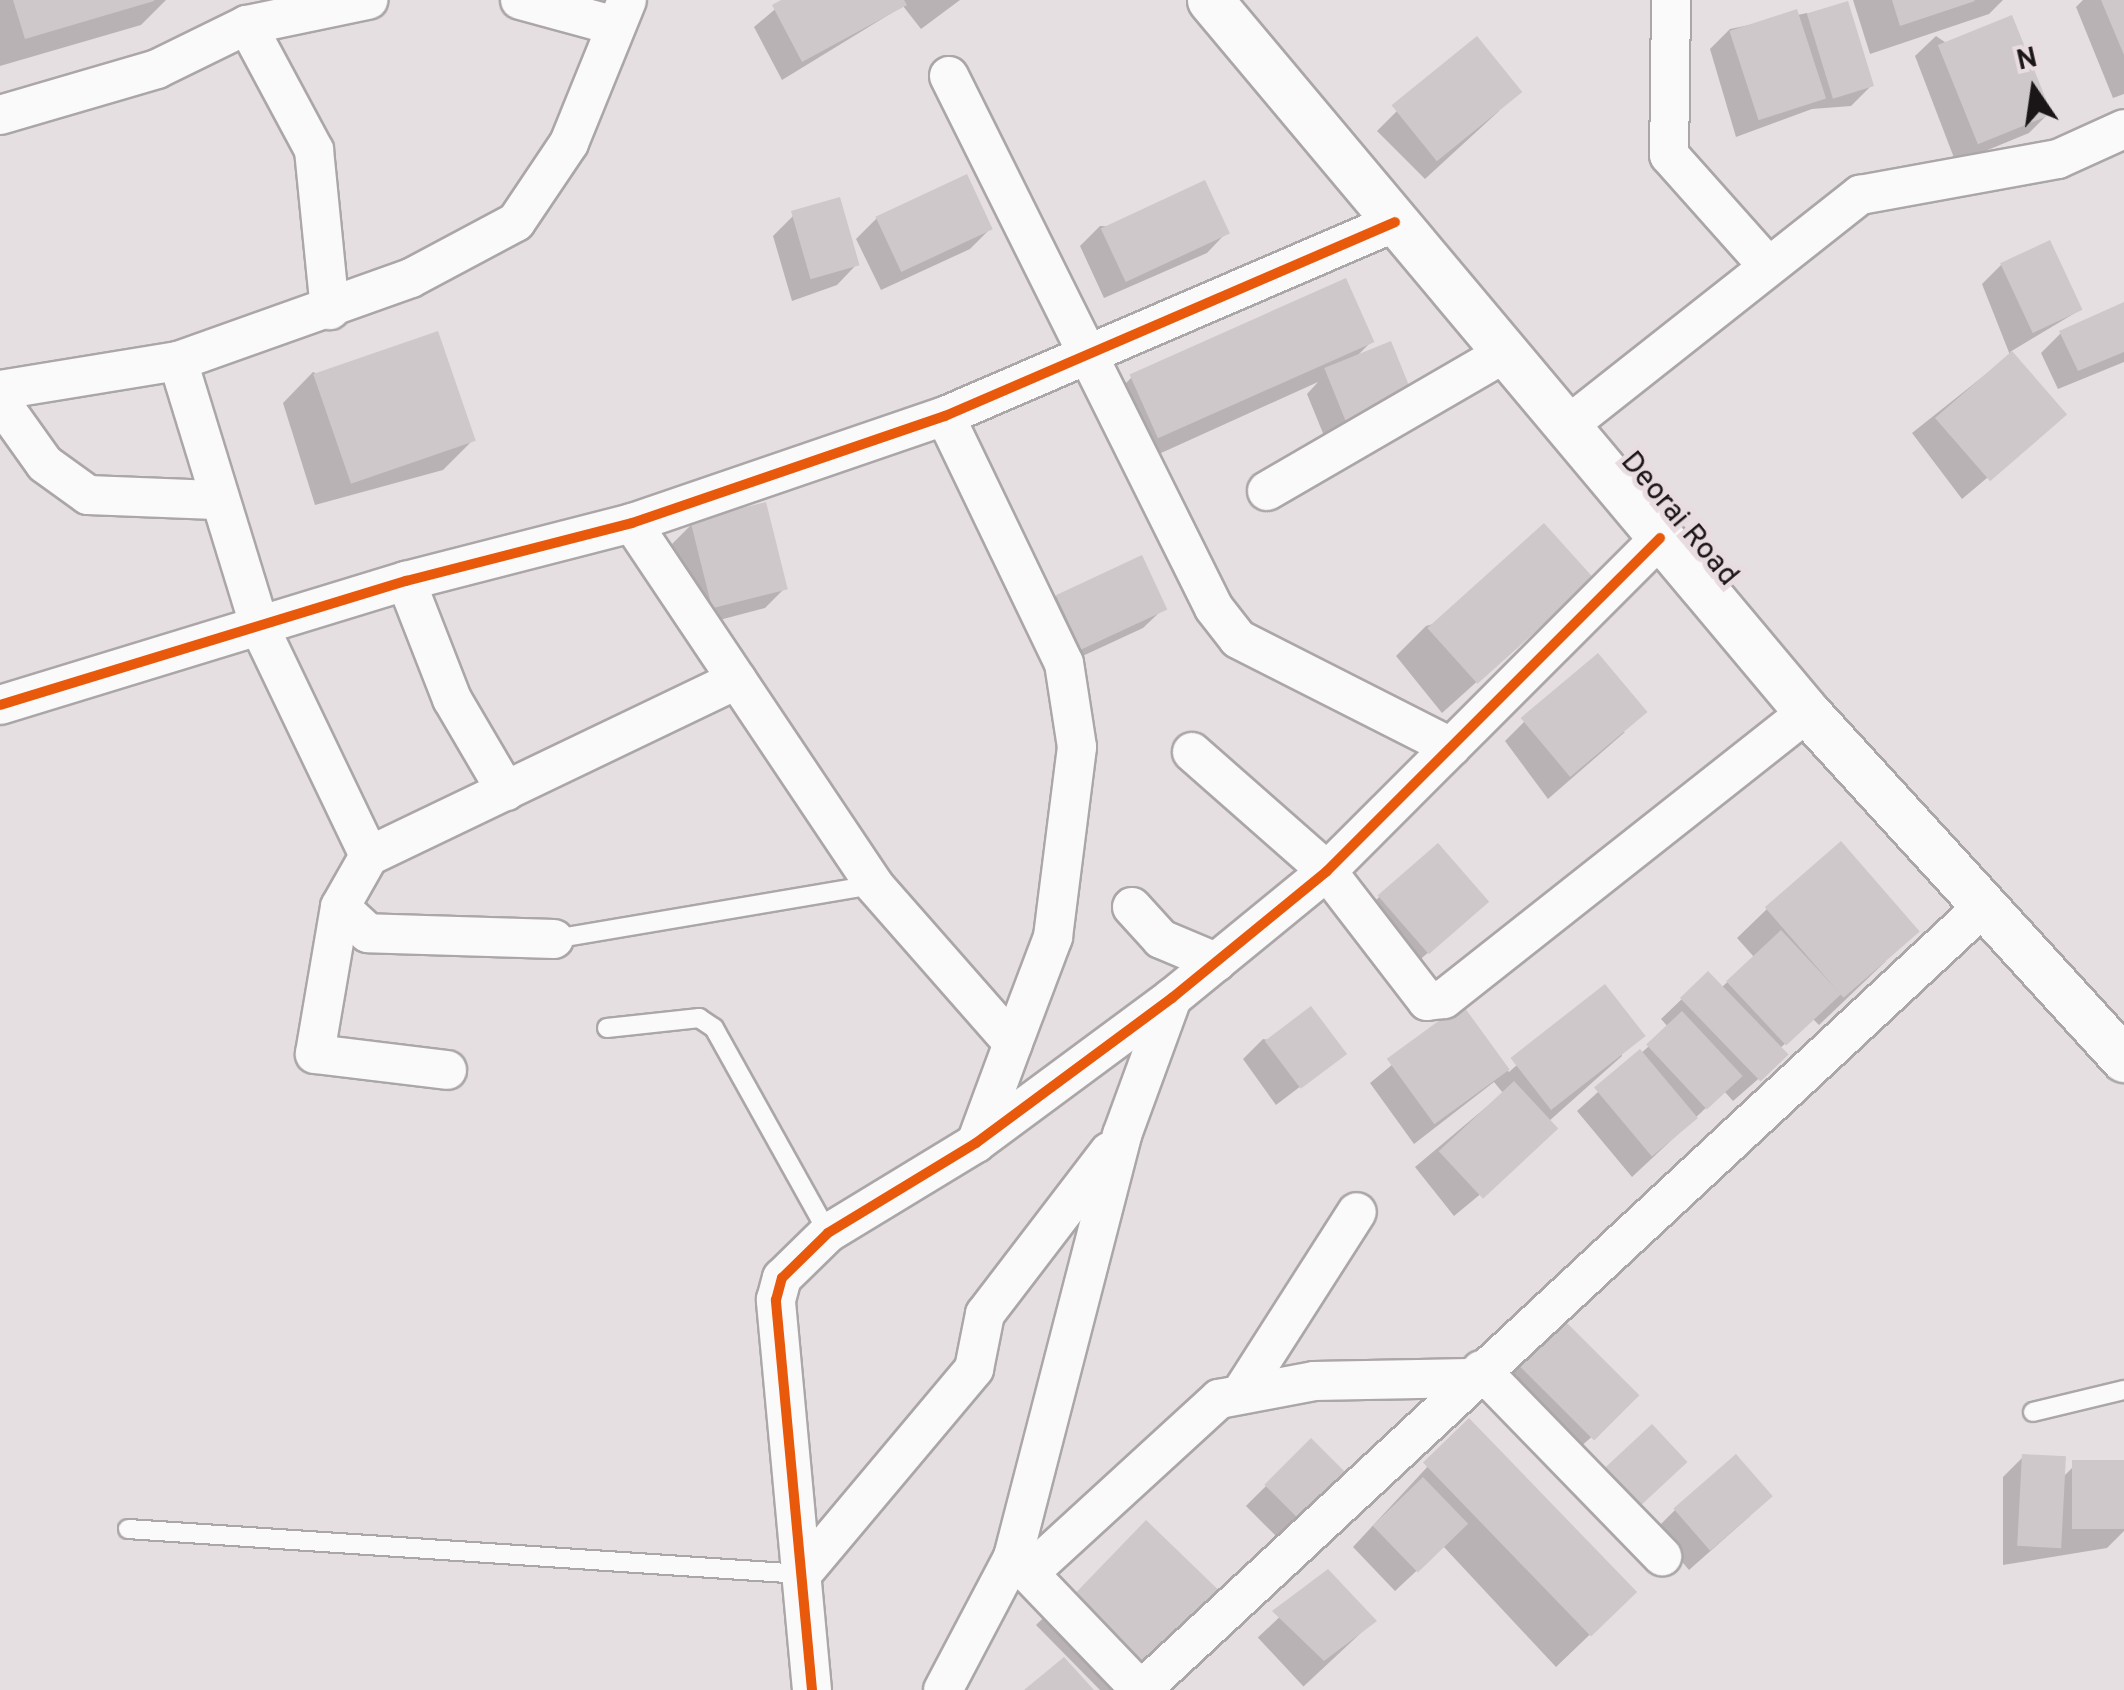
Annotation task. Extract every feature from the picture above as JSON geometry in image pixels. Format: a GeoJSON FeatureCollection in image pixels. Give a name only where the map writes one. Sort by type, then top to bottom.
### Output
{"type":"FeatureCollection","features":[{"type":"Feature","properties":{"kind":"street"},"geometry":{"type":"LineString","coordinates":[[0,390],[178,361],[330,310],[516,222],[569,143],[622,13],[520,0]]}},
{"type":"Feature","properties":{"kind":"street","name":"Deorai Road"},"geometry":{"type":"LineString","coordinates":[[1210,0],[1807,712],[1986,904],[2124,1060]]}},
{"type":"Feature","properties":{"kind":"street"},"geometry":{"type":"LineString","coordinates":[[1671,0],[1670,155],[1766,264]]}},
{"type":"Feature","properties":{"kind":"street"},"geometry":{"type":"LineString","coordinates":[[0,115],[157,69],[247,26],[346,2]]}},
{"type":"Feature","properties":{"kind":"street"},"geometry":{"type":"LineString","coordinates":[[247,26],[314,150],[330,310]]}},
{"type":"Feature","properties":{"kind":"street"},"geometry":{"type":"LineString","coordinates":[[949,76],[1238,639],[1451,747]]}},
{"type":"Feature","properties":{"kind":"street"},"geometry":{"type":"LineString","coordinates":[[1566,428],[1766,264],[1860,195],[2058,159],[2124,129]]}},
{"type":"Feature","properties":{"kind":"street"},"geometry":{"type":"LineString","coordinates":[[0,705],[406,581],[632,523],[945,416],[1395,222]]}},
{"type":"Feature","properties":{"kind":"street"},"geometry":{"type":"LineString","coordinates":[[1268,491],[1505,353]]}},
{"type":"Feature","properties":{"kind":"street"},"geometry":{"type":"LineString","coordinates":[[178,361],[214,500],[260,628],[370,856]]}},
{"type":"Feature","properties":{"kind":"street"},"geometry":{"type":"LineString","coordinates":[[0,401],[45,464],[88,495],[214,500]]}},
{"type":"Feature","properties":{"kind":"street"},"geometry":{"type":"LineString","coordinates":[[945,416],[1064,664],[1077,747],[1053,937],[976,1143]]}},
{"type":"Feature","properties":{"kind":"street"},"geometry":{"type":"LineString","coordinates":[[632,523],[874,885],[1013,1043]]}},
{"type":"Feature","properties":{"kind":"street"},"geometry":{"type":"LineString","coordinates":[[812,1690],[776,1300],[782,1278],[828,1233],[976,1143],[1172,998],[1327,871],[1660,538]]}},
{"type":"Feature","properties":{"kind":"street"},"geometry":{"type":"LineString","coordinates":[[406,581],[452,698],[506,791]]}},
{"type":"Feature","properties":{"kind":"street"},"geometry":{"type":"LineString","coordinates":[[447,1070],[316,1054],[340,906],[370,856],[737,680]]}},
{"type":"Feature","properties":{"kind":"street"},"geometry":{"type":"LineString","coordinates":[[1192,752],[1327,871],[1418,992],[1444,999],[1807,712]]}},
{"type":"Feature","properties":{"kind":"street"},"geometry":{"type":"LineString","coordinates":[[1021,1565],[1134,1683],[1150,1682],[1476,1374],[1986,904]]}},
{"type":"Feature","properties":{"kind":"street"},"geometry":{"type":"LineString","coordinates":[[340,906],[368,933],[554,939]]}},
{"type":"Feature","properties":{"kind":"street"},"geometry":{"type":"LineString","coordinates":[[1132,907],[1162,939],[1216,962]]}},
{"type":"Feature","properties":{"kind":"street"},"geometry":{"type":"LineString","coordinates":[[1021,1565],[1122,1135],[1172,998]]}},
{"type":"Feature","properties":{"kind":"street"},"geometry":{"type":"LineString","coordinates":[[802,1574],[974,1369],[985,1314],[1122,1135]]}},
{"type":"Feature","properties":{"kind":"street"},"geometry":{"type":"LineString","coordinates":[[1243,1390],[1357,1212]]}},
{"type":"Feature","properties":{"kind":"street"},"geometry":{"type":"LineString","coordinates":[[943,1690],[1021,1565],[1195,1417],[1243,1390],[1476,1374],[1662,1556]]}},
{"type":"Feature","properties":{"kind":"lane"},"geometry":{"type":"LineString","coordinates":[[554,939],[874,885]]}},
{"type":"Feature","properties":{"kind":"lane"},"geometry":{"type":"LineString","coordinates":[[607,1028],[699,1018],[714,1028],[828,1233]]}},
{"type":"Feature","properties":{"kind":"lane"},"geometry":{"type":"LineString","coordinates":[[2033,1412],[2124,1390]]}},
{"type":"Feature","properties":{"kind":"lane"},"geometry":{"type":"LineString","coordinates":[[128,1529],[802,1574]]}},
{"type":"Feature","properties":{"kind":"building"},"geometry":{"type":"Polygon","coordinates":[[[13,0],[154,0],[154,1],[25,39],[13,0]]]}},
{"type":"Feature","properties":{"kind":"building"},"geometry":{"type":"Polygon","coordinates":[[[781,0],[904,0],[907,5],[802,62],[772,5],[781,0]]]}},
{"type":"Feature","properties":{"kind":"building"},"geometry":{"type":"Polygon","coordinates":[[[1892,0],[1974,0],[1975,1],[1900,26],[1892,0]]]}},
{"type":"Feature","properties":{"kind":"building"},"geometry":{"type":"Polygon","coordinates":[[[2101,0],[2124,0],[2124,55],[2101,0]]]}},
{"type":"Feature","properties":{"kind":"building"},"geometry":{"type":"Polygon","coordinates":[[[1848,1],[1874,86],[1833,99],[1807,14],[1848,1]]]}},
{"type":"Feature","properties":{"kind":"building"},"geometry":{"type":"Polygon","coordinates":[[[1797,9],[1826,98],[1759,120],[1729,31],[1797,9]]]}},
{"type":"Feature","properties":{"kind":"building"},"geometry":{"type":"Polygon","coordinates":[[[2012,15],[2052,114],[1978,144],[1938,45],[2012,15]]]}},
{"type":"Feature","properties":{"kind":"building"},"geometry":{"type":"Polygon","coordinates":[[[1477,36],[1522,92],[1437,161],[1392,105],[1477,36]]]}},
{"type":"Feature","properties":{"kind":"building"},"geometry":{"type":"Polygon","coordinates":[[[967,174],[993,229],[901,272],[875,217],[967,174]]]}},
{"type":"Feature","properties":{"kind":"building"},"geometry":{"type":"Polygon","coordinates":[[[1205,180],[1230,233],[1126,282],[1101,229],[1205,180]]]}},
{"type":"Feature","properties":{"kind":"building"},"geometry":{"type":"Polygon","coordinates":[[[840,197],[860,265],[811,279],[791,211],[840,197]]]}},
{"type":"Feature","properties":{"kind":"building"},"geometry":{"type":"Polygon","coordinates":[[[2050,240],[2083,310],[2033,333],[2000,263],[2050,240]]]}},
{"type":"Feature","properties":{"kind":"building"},"geometry":{"type":"Polygon","coordinates":[[[1346,278],[1374,342],[1158,438],[1129,374],[1346,278]]]}},
{"type":"Feature","properties":{"kind":"building"},"geometry":{"type":"Polygon","coordinates":[[[2124,302],[2124,352],[2078,371],[2059,331],[2124,302]]]}},
{"type":"Feature","properties":{"kind":"building"},"geometry":{"type":"Polygon","coordinates":[[[438,331],[476,441],[351,484],[313,374],[438,331]]]}},
{"type":"Feature","properties":{"kind":"building"},"geometry":{"type":"Polygon","coordinates":[[[1391,341],[1413,395],[1346,422],[1324,368],[1391,341]]]}},
{"type":"Feature","properties":{"kind":"building"},"geometry":{"type":"Polygon","coordinates":[[[2012,351],[2067,414],[1990,481],[1935,418],[2012,351]]]}},
{"type":"Feature","properties":{"kind":"building"},"geometry":{"type":"Polygon","coordinates":[[[766,502],[788,589],[712,608],[690,521],[766,502]]]}},
{"type":"Feature","properties":{"kind":"building"},"geometry":{"type":"Polygon","coordinates":[[[1544,523],[1594,579],[1478,684],[1427,628],[1544,523]]]}},
{"type":"Feature","properties":{"kind":"building"},"geometry":{"type":"Polygon","coordinates":[[[1142,555],[1167,609],[1081,650],[1056,595],[1142,555]]]}},
{"type":"Feature","properties":{"kind":"building"},"geometry":{"type":"Polygon","coordinates":[[[1598,653],[1647,712],[1570,777],[1521,718],[1598,653]]]}},
{"type":"Feature","properties":{"kind":"building"},"geometry":{"type":"Polygon","coordinates":[[[1841,841],[1920,932],[1844,998],[1765,907],[1841,841]]]}},
{"type":"Feature","properties":{"kind":"building"},"geometry":{"type":"Polygon","coordinates":[[[1438,843],[1489,902],[1429,954],[1378,895],[1438,843]]]}},
{"type":"Feature","properties":{"kind":"building"},"geometry":{"type":"Polygon","coordinates":[[[1781,930],[1841,994],[1786,1046],[1726,981],[1781,930]]]}},
{"type":"Feature","properties":{"kind":"building"},"geometry":{"type":"Polygon","coordinates":[[[1708,971],[1789,1054],[1761,1082],[1680,998],[1708,971]]]}},
{"type":"Feature","properties":{"kind":"building"},"geometry":{"type":"Polygon","coordinates":[[[1605,984],[1646,1036],[1551,1110],[1510,1058],[1605,984]]]}},
{"type":"Feature","properties":{"kind":"building"},"geometry":{"type":"Polygon","coordinates":[[[1462,1004],[1510,1070],[1434,1124],[1387,1059],[1462,1004]]]}},
{"type":"Feature","properties":{"kind":"building"},"geometry":{"type":"Polygon","coordinates":[[[1311,1006],[1347,1054],[1301,1089],[1265,1041],[1311,1006]]]}},
{"type":"Feature","properties":{"kind":"building"},"geometry":{"type":"Polygon","coordinates":[[[1682,1011],[1743,1076],[1707,1110],[1646,1044],[1682,1011]]]}},
{"type":"Feature","properties":{"kind":"building"},"geometry":{"type":"Polygon","coordinates":[[[1640,1049],[1698,1118],[1652,1157],[1594,1088],[1640,1049]]]}},
{"type":"Feature","properties":{"kind":"building"},"geometry":{"type":"Polygon","coordinates":[[[1514,1081],[1558,1129],[1483,1199],[1439,1151],[1514,1081]]]}},
{"type":"Feature","properties":{"kind":"building"},"geometry":{"type":"Polygon","coordinates":[[[1563,1319],[1639,1395],[1594,1441],[1518,1364],[1563,1319]]]}},
{"type":"Feature","properties":{"kind":"building"},"geometry":{"type":"Polygon","coordinates":[[[1469,1418],[1637,1592],[1591,1637],[1423,1462],[1469,1418]]]}},
{"type":"Feature","properties":{"kind":"building"},"geometry":{"type":"Polygon","coordinates":[[[1652,1424],[1687,1462],[1640,1506],[1604,1468],[1652,1424]]]}},
{"type":"Feature","properties":{"kind":"building"},"geometry":{"type":"Polygon","coordinates":[[[1311,1438],[1351,1478],[1305,1525],[1264,1485],[1311,1438]]]}},
{"type":"Feature","properties":{"kind":"building"},"geometry":{"type":"Polygon","coordinates":[[[1736,1454],[1773,1496],[1710,1551],[1673,1508],[1736,1454]]]}},
{"type":"Feature","properties":{"kind":"building"},"geometry":{"type":"Polygon","coordinates":[[[2022,1454],[2066,1456],[2061,1548],[2017,1546],[2022,1454]]]}},
{"type":"Feature","properties":{"kind":"building"},"geometry":{"type":"Polygon","coordinates":[[[2072,1460],[2124,1460],[2124,1529],[2072,1529],[2072,1460]]]}},
{"type":"Feature","properties":{"kind":"building"},"geometry":{"type":"Polygon","coordinates":[[[1423,1477],[1468,1524],[1418,1572],[1373,1526],[1423,1477]]]}},
{"type":"Feature","properties":{"kind":"building"},"geometry":{"type":"Polygon","coordinates":[[[1146,1520],[1224,1596],[1148,1675],[1070,1599],[1146,1520]]]}},
{"type":"Feature","properties":{"kind":"building"},"geometry":{"type":"Polygon","coordinates":[[[1328,1569],[1377,1621],[1324,1661],[1272,1611],[1328,1569]]]}},
{"type":"Feature","properties":{"kind":"building"},"geometry":{"type":"Polygon","coordinates":[[[1064,1657],[1094,1690],[1024,1690],[1064,1657]]]}},
{"type":"Feature","properties":{"kind":"cycle path"},"geometry":{"type":"LineString","coordinates":[[0,705],[406,581],[632,523],[945,416],[1395,222]]}},
{"type":"Feature","properties":{"kind":"cycle path"},"geometry":{"type":"LineString","coordinates":[[812,1690],[776,1300],[782,1278],[828,1233],[976,1143],[1172,998],[1327,871],[1660,538]]}}]}
